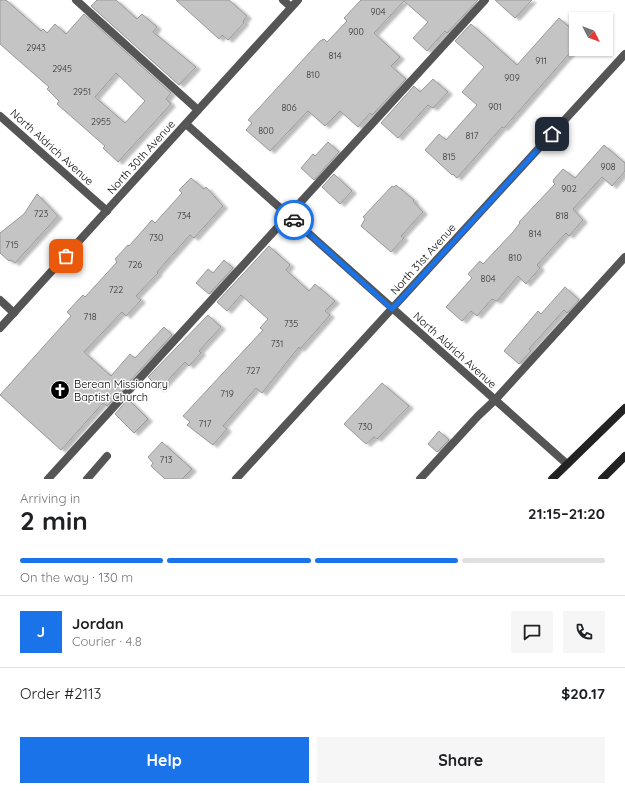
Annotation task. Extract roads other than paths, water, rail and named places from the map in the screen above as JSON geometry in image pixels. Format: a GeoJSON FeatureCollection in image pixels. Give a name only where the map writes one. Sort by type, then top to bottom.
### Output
{"type":"FeatureCollection","features":[{"type":"Feature","properties":{"kind":"main road"},"geometry":{"type":"LineString","coordinates":[[552,479],[625,408]]}},
{"type":"Feature","properties":{"kind":"main road"},"geometry":{"type":"LineString","coordinates":[[607,477],[625,456]]}},
{"type":"Feature","properties":{"kind":"street"},"geometry":{"type":"LineString","coordinates":[[76,0],[198,110]]}},
{"type":"Feature","properties":{"kind":"street"},"geometry":{"type":"LineString","coordinates":[[283,0],[291,7]]}},
{"type":"Feature","properties":{"kind":"street","name":"North 30th Avenue"},"geometry":{"type":"LineString","coordinates":[[0,328],[298,0]]}},
{"type":"Feature","properties":{"kind":"street"},"geometry":{"type":"LineString","coordinates":[[48,479],[485,0]]}},
{"type":"Feature","properties":{"kind":"street","name":"North 31st Avenue"},"geometry":{"type":"LineString","coordinates":[[236,479],[625,54]]}},
{"type":"Feature","properties":{"kind":"street","name":"North Aldrich Avenue"},"geometry":{"type":"LineString","coordinates":[[0,116],[107,211]]}},
{"type":"Feature","properties":{"kind":"street","name":"North Aldrich Avenue"},"geometry":{"type":"LineString","coordinates":[[186,124],[567,464]]}},
{"type":"Feature","properties":{"kind":"street"},"geometry":{"type":"LineString","coordinates":[[420,479],[478,416],[495,400],[625,257]]}},
{"type":"Feature","properties":{"kind":"street"},"geometry":{"type":"LineString","coordinates":[[0,300],[14,313]]}},
{"type":"Feature","properties":{"kind":"street"},"geometry":{"type":"LineString","coordinates":[[87,479],[107,456]]}},
{"type":"Feature","properties":{"kind":"place","name":"Berean Missionary Baptist Church"},"geometry":{"type":"Point","coordinates":[60,390]}}]}
